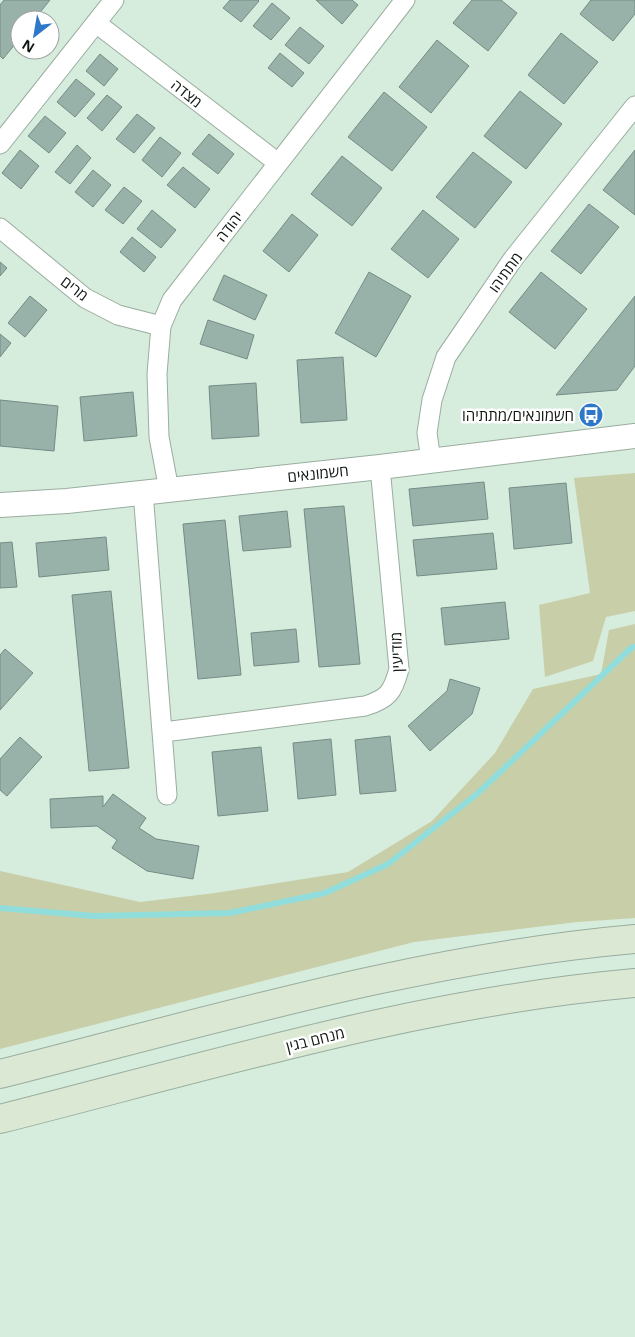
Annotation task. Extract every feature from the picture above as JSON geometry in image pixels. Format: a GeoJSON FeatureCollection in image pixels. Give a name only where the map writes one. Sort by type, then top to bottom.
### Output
{"type":"FeatureCollection","features":[{"type":"Feature","properties":{"kind":"main road"},"geometry":{"type":"LineString","coordinates":[[0,1074],[394,975],[525,952],[635,939]]}},
{"type":"Feature","properties":{"kind":"main road","name":"מנחם בגין"},"geometry":{"type":"LineString","coordinates":[[0,1119],[403,1017],[532,995],[635,983]]}},
{"type":"Feature","properties":{"kind":"street"},"geometry":{"type":"LineString","coordinates":[[0,144],[114,0]]}},
{"type":"Feature","properties":{"kind":"street","name":"יהודה"},"geometry":{"type":"LineString","coordinates":[[169,490],[159,437],[157,374],[161,326],[172,300],[405,0]]}},
{"type":"Feature","properties":{"kind":"street","name":"מצדה"},"geometry":{"type":"LineString","coordinates":[[96,23],[278,162]]}},
{"type":"Feature","properties":{"kind":"street","name":"מתתיהו"},"geometry":{"type":"LineString","coordinates":[[431,460],[427,433],[432,400],[446,357],[513,259],[635,106]]}},
{"type":"Feature","properties":{"kind":"street","name":"מרים"},"geometry":{"type":"LineString","coordinates":[[0,228],[85,298],[118,315],[161,326]]}},
{"type":"Feature","properties":{"kind":"street","name":"חשמונאים"},"geometry":{"type":"LineString","coordinates":[[0,505],[67,501],[169,490],[635,436]]}},
{"type":"Feature","properties":{"kind":"street","name":"מודיעין"},"geometry":{"type":"LineString","coordinates":[[164,732],[365,706],[382,701],[395,686],[399,669],[380,467]]}},
{"type":"Feature","properties":{"kind":"street"},"geometry":{"type":"LineString","coordinates":[[143,492],[164,732],[167,795]]}},
{"type":"Feature","properties":{"kind":"green space"},"geometry":{"type":"Polygon","coordinates":[[[635,473],[635,611],[606,617],[593,661],[545,677],[539,605],[590,593],[574,478],[635,473]]]}},
{"type":"Feature","properties":{"kind":"green space"},"geometry":{"type":"Polygon","coordinates":[[[635,624],[635,918],[577,922],[414,942],[0,1049],[0,871],[140,902],[215,893],[348,872],[432,821],[495,753],[533,689],[601,674],[609,630],[635,624]]]}},
{"type":"Feature","properties":{"kind":"building"},"geometry":{"type":"Polygon","coordinates":[[[4,0],[50,0],[42,10],[10,10],[10,50],[3,59],[0,56],[0,5],[4,0]]]}},
{"type":"Feature","properties":{"kind":"building"},"geometry":{"type":"Polygon","coordinates":[[[230,0],[259,1],[241,22],[223,8],[230,0]]]}},
{"type":"Feature","properties":{"kind":"building"},"geometry":{"type":"Polygon","coordinates":[[[316,0],[352,0],[358,5],[342,24],[316,0]]]}},
{"type":"Feature","properties":{"kind":"building"},"geometry":{"type":"Polygon","coordinates":[[[472,0],[501,0],[517,13],[488,51],[453,23],[472,0]]]}},
{"type":"Feature","properties":{"kind":"building"},"geometry":{"type":"Polygon","coordinates":[[[591,0],[635,0],[635,14],[613,41],[580,14],[591,0]]]}},
{"type":"Feature","properties":{"kind":"building"},"geometry":{"type":"Polygon","coordinates":[[[272,3],[290,18],[271,40],[253,26],[272,3]]]}},
{"type":"Feature","properties":{"kind":"building"},"geometry":{"type":"Polygon","coordinates":[[[300,27],[324,46],[309,64],[285,45],[300,27]]]}},
{"type":"Feature","properties":{"kind":"building"},"geometry":{"type":"Polygon","coordinates":[[[561,33],[598,62],[564,104],[528,75],[561,33]]]}},
{"type":"Feature","properties":{"kind":"building"},"geometry":{"type":"Polygon","coordinates":[[[437,40],[469,66],[431,113],[399,87],[437,40]]]}},
{"type":"Feature","properties":{"kind":"building"},"geometry":{"type":"Polygon","coordinates":[[[280,53],[304,73],[292,87],[268,68],[280,53]]]}},
{"type":"Feature","properties":{"kind":"building"},"geometry":{"type":"Polygon","coordinates":[[[100,54],[118,69],[104,86],[86,71],[100,54]]]}},
{"type":"Feature","properties":{"kind":"building"},"geometry":{"type":"Polygon","coordinates":[[[76,79],[95,94],[75,117],[57,102],[76,79]]]}},
{"type":"Feature","properties":{"kind":"building"},"geometry":{"type":"Polygon","coordinates":[[[520,91],[562,124],[526,169],[484,136],[520,91]]]}},
{"type":"Feature","properties":{"kind":"building"},"geometry":{"type":"Polygon","coordinates":[[[384,92],[427,127],[392,171],[348,137],[384,92]]]}},
{"type":"Feature","properties":{"kind":"building"},"geometry":{"type":"Polygon","coordinates":[[[107,95],[122,107],[102,131],[87,118],[107,95]]]}},
{"type":"Feature","properties":{"kind":"building"},"geometry":{"type":"Polygon","coordinates":[[[137,114],[155,128],[134,153],[116,139],[137,114]]]}},
{"type":"Feature","properties":{"kind":"building"},"geometry":{"type":"Polygon","coordinates":[[[45,116],[66,133],[49,153],[28,136],[45,116]]]}},
{"type":"Feature","properties":{"kind":"building"},"geometry":{"type":"Polygon","coordinates":[[[209,134],[234,154],[218,174],[192,154],[209,134]]]}},
{"type":"Feature","properties":{"kind":"building"},"geometry":{"type":"Polygon","coordinates":[[[160,137],[181,153],[162,177],[142,160],[160,137]]]}},
{"type":"Feature","properties":{"kind":"building"},"geometry":{"type":"Polygon","coordinates":[[[77,145],[91,158],[70,184],[55,172],[77,145]]]}},
{"type":"Feature","properties":{"kind":"building"},"geometry":{"type":"Polygon","coordinates":[[[20,150],[39,166],[21,189],[2,173],[20,150]]]}},
{"type":"Feature","properties":{"kind":"building"},"geometry":{"type":"Polygon","coordinates":[[[635,150],[635,215],[603,190],[635,150]]]}},
{"type":"Feature","properties":{"kind":"building"},"geometry":{"type":"Polygon","coordinates":[[[473,152],[512,182],[475,228],[436,197],[473,152]]]}},
{"type":"Feature","properties":{"kind":"building"},"geometry":{"type":"Polygon","coordinates":[[[342,156],[382,188],[352,226],[311,194],[342,156]]]}},
{"type":"Feature","properties":{"kind":"building"},"geometry":{"type":"Polygon","coordinates":[[[183,167],[210,189],[195,208],[167,185],[183,167]]]}},
{"type":"Feature","properties":{"kind":"building"},"geometry":{"type":"Polygon","coordinates":[[[93,170],[111,185],[93,207],[75,192],[93,170]]]}},
{"type":"Feature","properties":{"kind":"building"},"geometry":{"type":"Polygon","coordinates":[[[124,187],[142,201],[123,224],[105,210],[124,187]]]}},
{"type":"Feature","properties":{"kind":"building"},"geometry":{"type":"Polygon","coordinates":[[[589,204],[619,227],[581,274],[551,251],[589,204]]]}},
{"type":"Feature","properties":{"kind":"building"},"geometry":{"type":"Polygon","coordinates":[[[152,210],[176,230],[161,248],[137,229],[152,210]]]}},
{"type":"Feature","properties":{"kind":"building"},"geometry":{"type":"Polygon","coordinates":[[[423,210],[459,239],[428,278],[391,249],[423,210]]]}},
{"type":"Feature","properties":{"kind":"building"},"geometry":{"type":"Polygon","coordinates":[[[292,214],[318,235],[289,272],[263,251],[292,214]]]}},
{"type":"Feature","properties":{"kind":"building"},"geometry":{"type":"Polygon","coordinates":[[[132,237],[156,257],[144,272],[120,252],[132,237]]]}},
{"type":"Feature","properties":{"kind":"building"},"geometry":{"type":"Polygon","coordinates":[[[0,262],[7,268],[0,276],[0,262]]]}},
{"type":"Feature","properties":{"kind":"building"},"geometry":{"type":"Polygon","coordinates":[[[369,272],[411,296],[376,357],[335,333],[369,272]]]}},
{"type":"Feature","properties":{"kind":"building"},"geometry":{"type":"Polygon","coordinates":[[[541,272],[587,309],[555,349],[509,312],[541,272]]]}},
{"type":"Feature","properties":{"kind":"building"},"geometry":{"type":"Polygon","coordinates":[[[224,275],[267,295],[255,320],[213,300],[224,275]]]}},
{"type":"Feature","properties":{"kind":"building"},"geometry":{"type":"Polygon","coordinates":[[[30,296],[47,310],[25,337],[8,323],[30,296]]]}},
{"type":"Feature","properties":{"kind":"building"},"geometry":{"type":"Polygon","coordinates":[[[635,296],[635,366],[617,390],[556,395],[635,296]]]}},
{"type":"Feature","properties":{"kind":"building"},"geometry":{"type":"Polygon","coordinates":[[[208,320],[254,335],[247,359],[200,344],[208,320]]]}},
{"type":"Feature","properties":{"kind":"building"},"geometry":{"type":"Polygon","coordinates":[[[0,334],[11,343],[0,357],[0,334]]]}},
{"type":"Feature","properties":{"kind":"building"},"geometry":{"type":"Polygon","coordinates":[[[343,357],[347,420],[301,423],[297,360],[343,357]]]}},
{"type":"Feature","properties":{"kind":"building"},"geometry":{"type":"Polygon","coordinates":[[[256,383],[259,436],[212,439],[209,386],[256,383]]]}},
{"type":"Feature","properties":{"kind":"building"},"geometry":{"type":"Polygon","coordinates":[[[133,392],[137,436],[84,441],[80,397],[133,392]]]}},
{"type":"Feature","properties":{"kind":"building"},"geometry":{"type":"Polygon","coordinates":[[[0,400],[58,406],[54,451],[0,446],[0,400]]]}},
{"type":"Feature","properties":{"kind":"building"},"geometry":{"type":"Polygon","coordinates":[[[484,482],[488,519],[413,526],[409,489],[484,482]]]}},
{"type":"Feature","properties":{"kind":"building"},"geometry":{"type":"Polygon","coordinates":[[[566,483],[572,543],[514,549],[509,488],[566,483]]]}},
{"type":"Feature","properties":{"kind":"building"},"geometry":{"type":"Polygon","coordinates":[[[344,506],[360,664],[319,667],[304,509],[344,506]]]}},
{"type":"Feature","properties":{"kind":"building"},"geometry":{"type":"Polygon","coordinates":[[[287,511],[291,547],[243,551],[239,516],[287,511]]]}},
{"type":"Feature","properties":{"kind":"building"},"geometry":{"type":"Polygon","coordinates":[[[225,520],[241,675],[198,679],[183,524],[225,520]]]}},
{"type":"Feature","properties":{"kind":"building"},"geometry":{"type":"Polygon","coordinates":[[[493,533],[497,569],[417,576],[413,540],[493,533]]]}},
{"type":"Feature","properties":{"kind":"building"},"geometry":{"type":"Polygon","coordinates":[[[106,537],[109,570],[39,577],[36,543],[106,537]]]}},
{"type":"Feature","properties":{"kind":"building"},"geometry":{"type":"Polygon","coordinates":[[[12,542],[17,587],[0,588],[0,543],[12,542]]]}},
{"type":"Feature","properties":{"kind":"building"},"geometry":{"type":"Polygon","coordinates":[[[111,591],[129,768],[89,771],[72,595],[111,591]]]}},
{"type":"Feature","properties":{"kind":"building"},"geometry":{"type":"Polygon","coordinates":[[[505,602],[509,639],[445,645],[441,608],[505,602]]]}},
{"type":"Feature","properties":{"kind":"building"},"geometry":{"type":"Polygon","coordinates":[[[296,629],[299,662],[254,666],[251,633],[296,629]]]}},
{"type":"Feature","properties":{"kind":"building"},"geometry":{"type":"Polygon","coordinates":[[[5,649],[33,673],[0,710],[0,655],[5,649]]]}},
{"type":"Feature","properties":{"kind":"building"},"geometry":{"type":"Polygon","coordinates":[[[450,679],[480,688],[472,714],[430,751],[408,726],[447,691],[450,679]]]}},
{"type":"Feature","properties":{"kind":"building"},"geometry":{"type":"Polygon","coordinates":[[[390,736],[396,791],[360,794],[355,740],[390,736]]]}},
{"type":"Feature","properties":{"kind":"building"},"geometry":{"type":"Polygon","coordinates":[[[20,737],[42,757],[7,796],[0,790],[0,759],[20,737]]]}},
{"type":"Feature","properties":{"kind":"building"},"geometry":{"type":"Polygon","coordinates":[[[331,739],[336,795],[298,799],[293,743],[331,739]]]}},
{"type":"Feature","properties":{"kind":"building"},"geometry":{"type":"Polygon","coordinates":[[[261,747],[268,811],[218,816],[212,752],[261,747]]]}},
{"type":"Feature","properties":{"kind":"building"},"geometry":{"type":"Polygon","coordinates":[[[113,794],[146,818],[139,828],[156,839],[199,846],[193,879],[147,871],[112,848],[117,840],[97,826],[51,828],[50,799],[103,796],[103,807],[113,794]]]}},
{"type":"Feature","properties":{"kind":"waterway"},"geometry":{"type":"LineString","coordinates":[[0,908],[94,916],[230,913],[325,893],[388,864],[477,794],[631,648],[635,647]]}},
{"type":"Feature","properties":{"kind":"place","name":"חשמונאים/מתתיהו"},"geometry":{"type":"Point","coordinates":[591,415]}}]}
